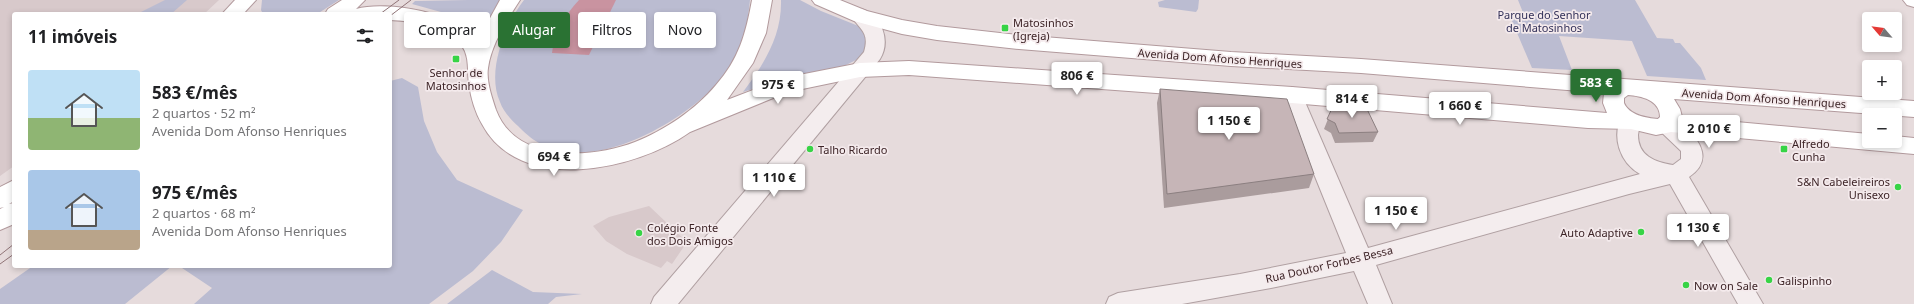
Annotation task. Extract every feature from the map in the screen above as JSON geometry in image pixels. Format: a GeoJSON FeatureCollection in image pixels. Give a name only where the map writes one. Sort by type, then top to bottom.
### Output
{"type":"FeatureCollection","features":[{"type":"Feature","properties":{"kind":"main road"},"geometry":{"type":"LineString","coordinates":[[338,12],[355,0]]}},
{"type":"Feature","properties":{"kind":"main road"},"geometry":{"type":"LineString","coordinates":[[478,71],[485,43],[498,16],[510,0]]}},
{"type":"Feature","properties":{"kind":"main road"},"geometry":{"type":"LineString","coordinates":[[690,124],[733,80],[742,67],[756,37],[762,0]]}},
{"type":"Feature","properties":{"kind":"main road","name":"Avenida Dom Afonso Henriques"},"geometry":{"type":"LineString","coordinates":[[822,0],[908,28],[954,36],[1288,63],[1361,66],[1914,109]]}},
{"type":"Feature","properties":{"kind":"main road"},"geometry":{"type":"LineString","coordinates":[[392,13],[434,20],[453,28],[469,41],[477,58],[482,101],[489,120],[499,134],[515,148],[537,157],[559,161],[587,161],[618,157],[643,148],[690,124],[784,85],[860,70],[909,68],[1292,95],[1588,120],[1630,122],[1655,128],[1663,127],[1668,124],[1914,146]]}},
{"type":"Feature","properties":{"kind":"main road"},"geometry":{"type":"LineString","coordinates":[[1288,63],[1292,95]]}},
{"type":"Feature","properties":{"kind":"main road"},"geometry":{"type":"LineString","coordinates":[[1630,122],[1617,111],[1612,99],[1614,94],[1631,88]]}},
{"type":"Feature","properties":{"kind":"main road","name":"Avenida Dom Afonso Henriques"},"geometry":{"type":"LineString","coordinates":[[1631,88],[1656,95],[1669,107],[1672,114],[1671,120],[1668,124]]}},
{"type":"Feature","properties":{"kind":"main road"},"geometry":{"type":"LineString","coordinates":[[0,199],[12,190]]}},
{"type":"Feature","properties":{"kind":"main road"},"geometry":{"type":"LineString","coordinates":[[0,221],[12,213]]}},
{"type":"Feature","properties":{"kind":"street"},"geometry":{"type":"LineString","coordinates":[[663,304],[872,54],[876,39],[873,28],[850,9]]}},
{"type":"Feature","properties":{"kind":"street"},"geometry":{"type":"LineString","coordinates":[[1292,95],[1380,304]]}},
{"type":"Feature","properties":{"kind":"street"},"geometry":{"type":"LineString","coordinates":[[1630,122],[1626,138],[1630,150],[1638,160],[1650,168],[1676,174],[1686,168],[1691,161],[1692,152],[1684,139],[1668,124]]}},
{"type":"Feature","properties":{"kind":"street"},"geometry":{"type":"LineString","coordinates":[[1676,174],[1751,304]]}},
{"type":"Feature","properties":{"kind":"street","name":"Rua Doutor Forbes Bessa"},"geometry":{"type":"LineString","coordinates":[[1118,304],[1225,296],[1630,184],[1676,174]]}},
{"type":"Feature","properties":{"kind":"shaded area"},"geometry":{"type":"Polygon","coordinates":[[[0,0],[219,0],[206,12],[12,12],[12,167],[0,176],[0,0]]]}},
{"type":"Feature","properties":{"kind":"shaded area"},"geometry":{"type":"Polygon","coordinates":[[[579,0],[616,0],[610,12],[578,12],[578,48],[592,48],[589,55],[552,53],[553,48],[570,48],[569,12],[579,0]]]}},
{"type":"Feature","properties":{"kind":"shaded area","name":"Colégio Fonte dos Dois Amigos"},"geometry":{"type":"Polygon","coordinates":[[[649,206],[687,242],[672,264],[667,261],[661,268],[627,254],[606,241],[593,226],[609,217],[649,206]]]}},
{"type":"Feature","properties":{"kind":"green space"},"geometry":{"type":"Polygon","coordinates":[[[165,0],[187,0],[173,12],[141,12],[165,0]]]}},
{"type":"Feature","properties":{"kind":"green space"},"geometry":{"type":"Polygon","coordinates":[[[262,0],[339,0],[320,12],[262,12],[262,0]]]}},
{"type":"Feature","properties":{"kind":"green space"},"geometry":{"type":"Polygon","coordinates":[[[503,0],[490,21],[490,12],[441,12],[412,4],[415,1],[503,0]]]}},
{"type":"Feature","properties":{"kind":"green space"},"geometry":{"type":"Polygon","coordinates":[[[524,0],[750,0],[744,37],[736,59],[723,77],[705,95],[684,112],[660,128],[635,140],[609,148],[584,152],[562,151],[538,142],[528,136],[513,121],[501,105],[496,90],[495,76],[496,63],[500,48],[570,48],[570,12],[516,12],[524,0]]]}},
{"type":"Feature","properties":{"kind":"green space"},"geometry":{"type":"Polygon","coordinates":[[[781,0],[800,0],[821,11],[861,27],[868,38],[864,53],[856,60],[844,66],[780,81],[743,92],[765,60],[775,38],[781,13],[781,0]]]}},
{"type":"Feature","properties":{"kind":"green space"},"geometry":{"type":"Polygon","coordinates":[[[1165,0],[1199,0],[1198,9],[1196,12],[1159,7],[1158,2],[1165,0]]]}},
{"type":"Feature","properties":{"kind":"green space","name":"Parque do Senhor de Matosinhos"},"geometry":{"type":"Polygon","coordinates":[[[1518,0],[1635,0],[1657,38],[1673,39],[1675,43],[1680,43],[1701,68],[1706,80],[1647,76],[1632,41],[1559,36],[1572,70],[1532,68],[1509,14],[1524,15],[1518,0]]]}},
{"type":"Feature","properties":{"kind":"green space"},"geometry":{"type":"Polygon","coordinates":[[[402,78],[418,87],[424,121],[437,152],[457,180],[523,210],[501,242],[473,271],[429,304],[194,304],[212,288],[182,268],[392,268],[392,80],[402,78]]]}},
{"type":"Feature","properties":{"kind":"green space"},"geometry":{"type":"Polygon","coordinates":[[[30,268],[170,268],[125,304],[0,304],[0,289],[30,268]]]}},
{"type":"Feature","properties":{"kind":"green space"},"geometry":{"type":"Polygon","coordinates":[[[492,270],[533,292],[582,294],[556,297],[548,304],[447,304],[492,270]]]}},
{"type":"Feature","properties":{"kind":"building"},"geometry":{"type":"Polygon","coordinates":[[[1160,89],[1287,99],[1314,174],[1167,194],[1160,89]]]}},
{"type":"Feature","properties":{"kind":"building"},"geometry":{"type":"Polygon","coordinates":[[[1334,104],[1366,107],[1378,132],[1339,133],[1335,123],[1327,119],[1334,104]]]}},
{"type":"Feature","properties":{"kind":"tram line"},"geometry":{"type":"LineString","coordinates":[[383,12],[399,0]]}},
{"type":"Feature","properties":{"kind":"tram line"},"geometry":{"type":"LineString","coordinates":[[392,14],[411,0]]}},
{"type":"Feature","properties":{"kind":"tram line"},"geometry":{"type":"LineString","coordinates":[[0,255],[12,246]]}},
{"type":"Feature","properties":{"kind":"tram line"},"geometry":{"type":"LineString","coordinates":[[0,264],[12,255]]}},
{"type":"Feature","properties":{"kind":"place","name":"Matosinhos (Igreja)"},"geometry":{"type":"Point","coordinates":[1005,28]}},
{"type":"Feature","properties":{"kind":"place","name":"Senhor de Matosinhos"},"geometry":{"type":"Point","coordinates":[456,59]}},
{"type":"Feature","properties":{"kind":"place","name":"Talho Ricardo"},"geometry":{"type":"Point","coordinates":[810,149]}},
{"type":"Feature","properties":{"kind":"place","name":"Alfredo Cunha"},"geometry":{"type":"Point","coordinates":[1784,149]}},
{"type":"Feature","properties":{"kind":"place","name":"S&N Cabeleireiros Unisexo"},"geometry":{"type":"Point","coordinates":[1898,187]}},
{"type":"Feature","properties":{"kind":"place","name":"Auto Adaptive"},"geometry":{"type":"Point","coordinates":[1641,232]}},
{"type":"Feature","properties":{"kind":"place","name":"Colégio Fonte dos Dois Amigos"},"geometry":{"type":"Point","coordinates":[639,233]}},
{"type":"Feature","properties":{"kind":"place","name":"Galispinho"},"geometry":{"type":"Point","coordinates":[1769,280]}},
{"type":"Feature","properties":{"kind":"place","name":"Now on Sale"},"geometry":{"type":"Point","coordinates":[1686,285]}}]}
